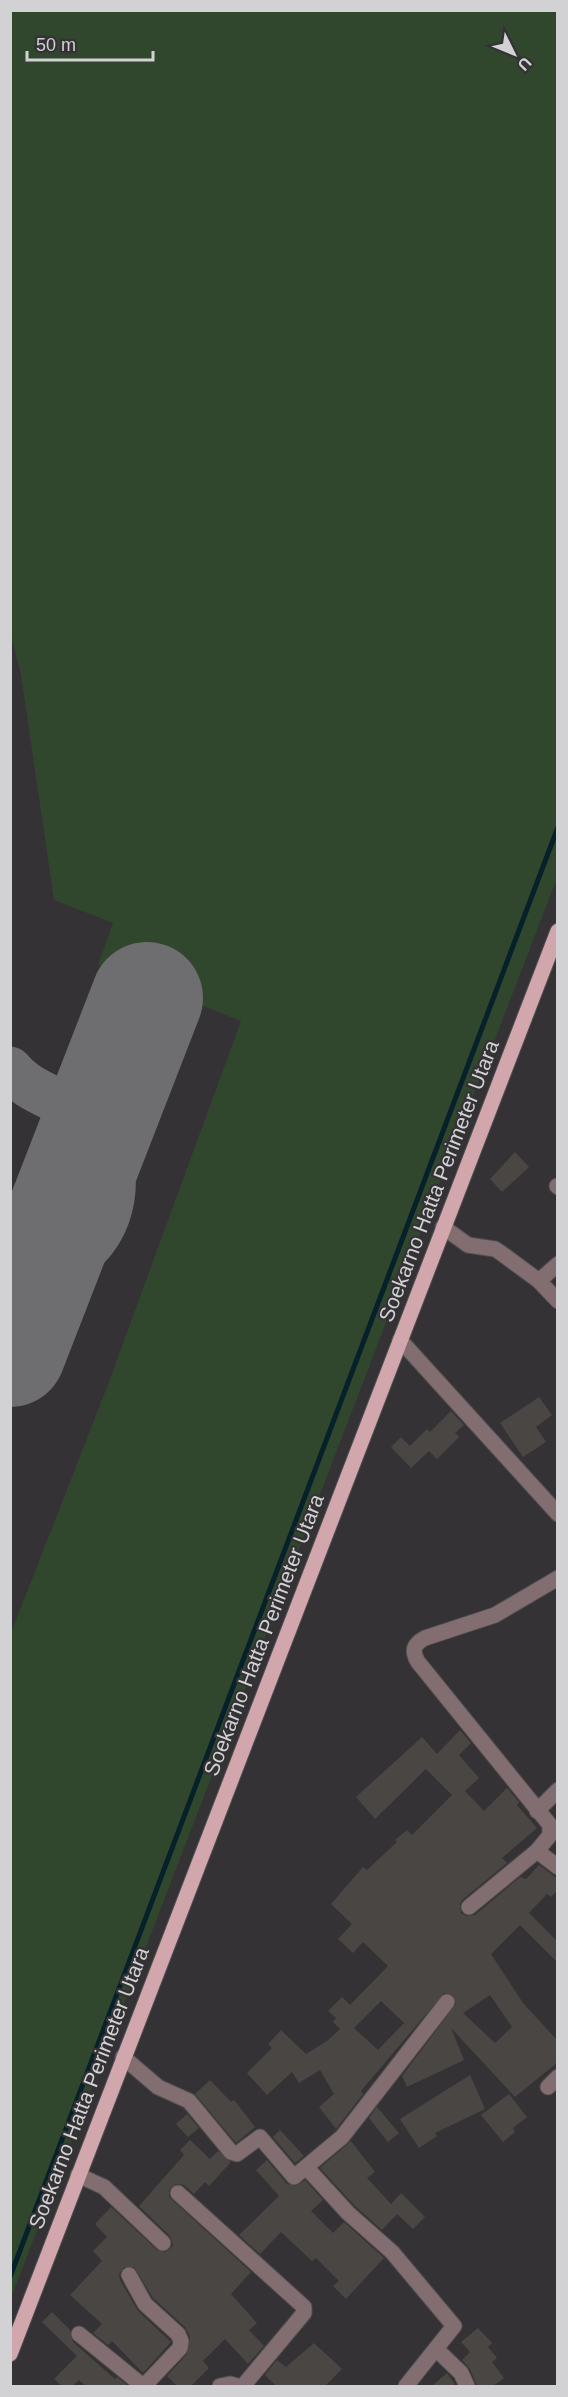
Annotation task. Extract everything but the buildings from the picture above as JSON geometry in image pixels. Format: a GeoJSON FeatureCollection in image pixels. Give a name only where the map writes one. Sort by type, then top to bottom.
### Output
{"type":"FeatureCollection","features":[{"type":"Feature","properties":{"kind":"main road","name":"Soekarno Hatta Perimeter Utara"},"geometry":{"type":"LineString","coordinates":[[10,2354],[558,931]]}},
{"type":"Feature","properties":{"kind":"street"},"geometry":{"type":"LineString","coordinates":[[443,1227],[468,1245],[495,1249],[538,1281],[558,1301]]}},
{"type":"Feature","properties":{"kind":"street"},"geometry":{"type":"LineString","coordinates":[[538,1281],[558,1264]]}},
{"type":"Feature","properties":{"kind":"street"},"geometry":{"type":"LineString","coordinates":[[400,1340],[558,1514]]}},
{"type":"Feature","properties":{"kind":"street"},"geometry":{"type":"LineString","coordinates":[[469,1907],[537,1851],[550,1834],[550,1825],[418,1662],[414,1648],[417,1642],[425,1638],[495,1615],[558,1578]]}},
{"type":"Feature","properties":{"kind":"street"},"geometry":{"type":"LineString","coordinates":[[537,1811],[558,1790]]}},
{"type":"Feature","properties":{"kind":"street"},"geometry":{"type":"LineString","coordinates":[[537,1851],[558,1867]]}},
{"type":"Feature","properties":{"kind":"street"},"geometry":{"type":"LineString","coordinates":[[123,2057],[158,2087],[189,2101],[231,2152],[237,2154],[260,2137],[294,2177],[342,2138],[447,2002]]}},
{"type":"Feature","properties":{"kind":"street"},"geometry":{"type":"LineString","coordinates":[[306,2167],[348,2213],[392,2252],[452,2320],[454,2326],[406,2386]]}},
{"type":"Feature","properties":{"kind":"street"},"geometry":{"type":"LineString","coordinates":[[78,2175],[104,2187],[163,2243]]}},
{"type":"Feature","properties":{"kind":"street"},"geometry":{"type":"LineString","coordinates":[[178,2193],[304,2307],[304,2313],[243,2386]]}},
{"type":"Feature","properties":{"kind":"street"},"geometry":{"type":"LineString","coordinates":[[79,2334],[143,2386],[180,2348],[182,2341],[178,2334],[145,2304],[129,2275]]}},
{"type":"Feature","properties":{"kind":"street"},"geometry":{"type":"LineString","coordinates":[[436,2349],[461,2373],[467,2386]]}},
{"type":"Feature","properties":{"kind":"street"},"geometry":{"type":"LineString","coordinates":[[220,2386],[230,2384],[237,2386]]}},
{"type":"Feature","properties":{"kind":"green space"},"geometry":{"type":"Polygon","coordinates":[[[11,10],[557,11],[557,878],[11,2298],[11,1633],[107,1387],[241,1021],[98,965],[113,923],[54,900],[21,675],[10,631],[11,10]]]}},
{"type":"Feature","properties":{"kind":"waterway"},"geometry":{"type":"LineString","coordinates":[[10,2277],[558,827]]}},
{"type":"Feature","properties":{"kind":"taxiway"},"geometry":{"type":"LineString","coordinates":[[10,1069],[29,1086],[73,1109],[92,1125],[102,1140],[113,1173],[110,1208],[104,1224],[95,1239],[83,1252],[47,1278],[37,1291],[28,1307],[10,1353]]}},
{"type":"Feature","properties":{"kind":"runway"},"geometry":{"type":"LineString","coordinates":[[10,1351],[147,998]]}}]}
